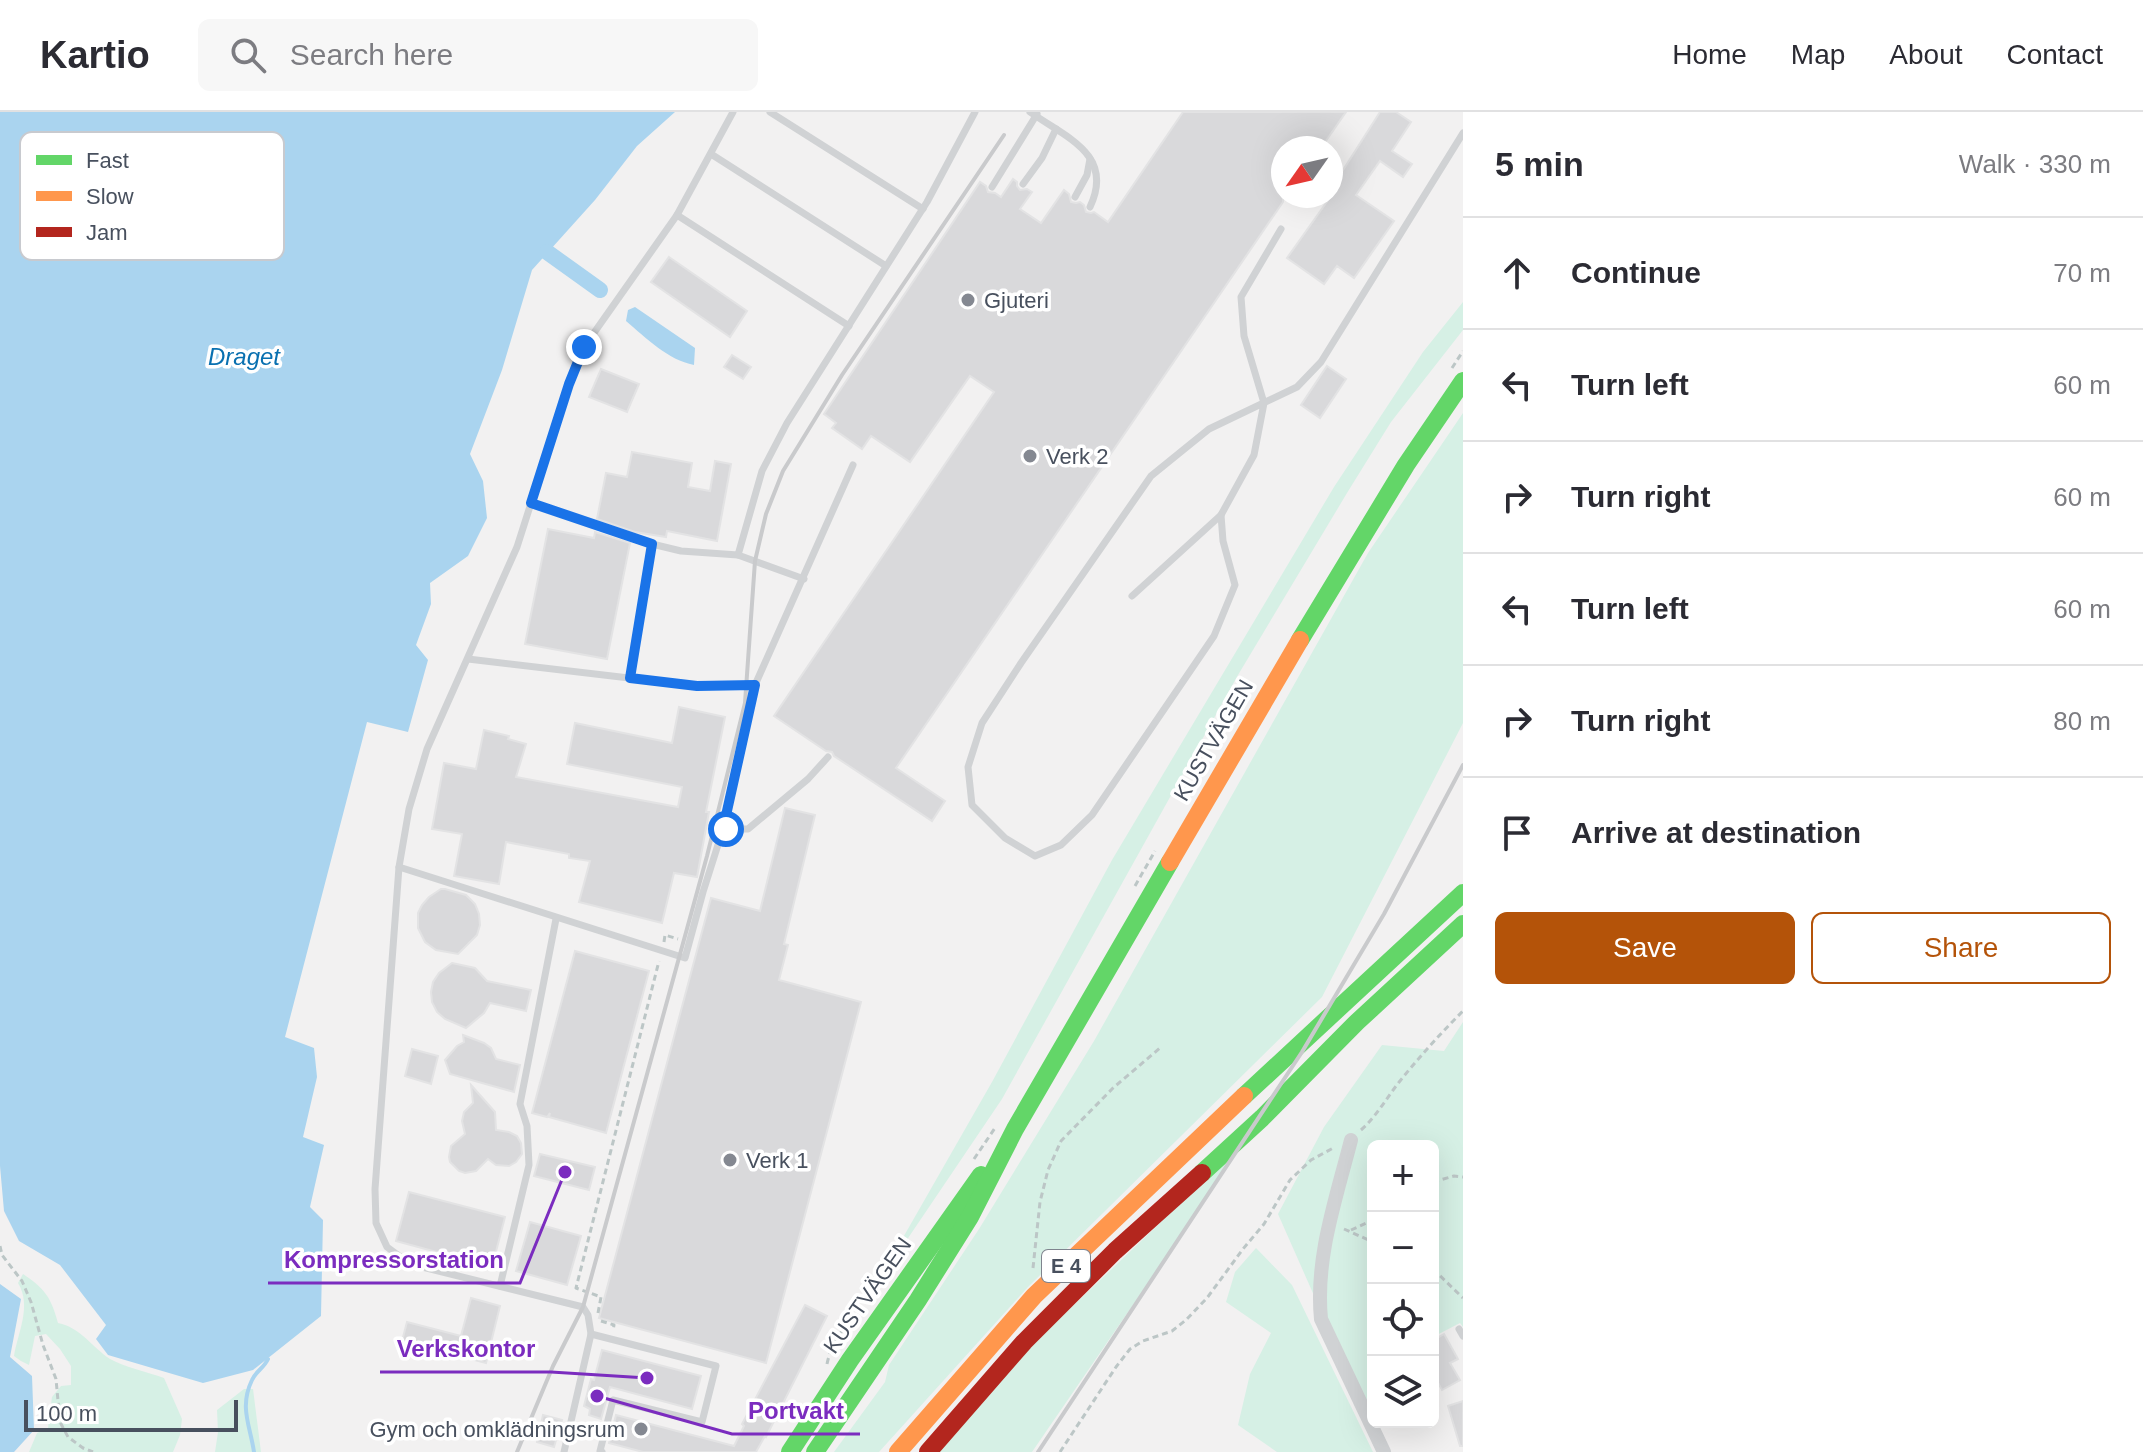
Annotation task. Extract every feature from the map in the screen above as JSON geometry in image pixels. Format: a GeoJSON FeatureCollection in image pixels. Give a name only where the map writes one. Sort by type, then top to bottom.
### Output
{"type":"FeatureCollection","features":[{"type":"Feature","properties":{"kind":"main road","name":"KUSTVÄGEN"},"geometry":{"type":"LineString","coordinates":[[790,1452],[961,1201],[1406,465],[1455,378]]}},
{"type":"Feature","properties":{"kind":"main road","name":"E 4"},"geometry":{"type":"LineString","coordinates":[[898,1452],[1034,1296],[1463,893]]}},
{"type":"Feature","properties":{"kind":"main road","name":"E 4"},"geometry":{"type":"LineString","coordinates":[[928,1452],[1024,1342],[1115,1251],[1262,1118],[1357,1022],[1463,924]]}},
{"type":"Feature","properties":{"kind":"main road","name":"KUSTVÄGEN"},"geometry":{"type":"LineString","coordinates":[[815,1452],[910,1314],[970,1217],[1009,1123]]}},
{"type":"Feature","properties":{"kind":"street"},"geometry":{"type":"LineString","coordinates":[[1351,1140],[1323,1258],[1321,1319],[1384,1452]]}},
{"type":"Feature","properties":{"kind":"lane"},"geometry":{"type":"LineString","coordinates":[[564,1452],[591,1334],[588,1315],[583,1307],[410,1264],[387,1247],[376,1223],[375,1189],[399,867],[409,809],[427,749],[517,547],[569,384],[584,347],[677,215],[733,112]]}},
{"type":"Feature","properties":{"kind":"lane"},"geometry":{"type":"LineString","coordinates":[[770,112],[923,209]]}},
{"type":"Feature","properties":{"kind":"lane"},"geometry":{"type":"LineString","coordinates":[[738,555],[762,471],[787,423],[923,209],[975,112]]}},
{"type":"Feature","properties":{"kind":"lane"},"geometry":{"type":"LineString","coordinates":[[992,187],[1034,113],[1077,142],[1090,157],[1098,177],[1096,194],[1090,207]]}},
{"type":"Feature","properties":{"kind":"lane"},"geometry":{"type":"LineString","coordinates":[[1023,184],[1042,158],[1056,129]]}},
{"type":"Feature","properties":{"kind":"lane"},"geometry":{"type":"LineString","coordinates":[[1221,515],[1223,541],[1235,585],[1214,636],[1092,815],[1061,845],[1035,856],[1005,838],[972,805],[968,767],[982,723],[1151,476],[1209,429],[1297,387],[1321,362],[1463,133]]}},
{"type":"Feature","properties":{"kind":"lane"},"geometry":{"type":"LineString","coordinates":[[711,154],[886,266]]}},
{"type":"Feature","properties":{"kind":"lane"},"geometry":{"type":"LineString","coordinates":[[1075,197],[1087,175],[1090,157]]}},
{"type":"Feature","properties":{"kind":"lane"},"geometry":{"type":"LineString","coordinates":[[677,215],[849,326]]}},
{"type":"Feature","properties":{"kind":"lane"},"geometry":{"type":"LineString","coordinates":[[1132,596],[1221,515],[1254,455],[1264,403],[1244,336],[1241,297],[1281,229]]}},
{"type":"Feature","properties":{"kind":"lane"},"geometry":{"type":"LineString","coordinates":[[399,867],[685,958],[723,829],[755,685],[853,465]]}},
{"type":"Feature","properties":{"kind":"lane"},"geometry":{"type":"LineString","coordinates":[[531,503],[652,544],[681,551],[738,555],[804,579]]}},
{"type":"Feature","properties":{"kind":"lane"},"geometry":{"type":"LineString","coordinates":[[630,678],[652,544]]}},
{"type":"Feature","properties":{"kind":"lane"},"geometry":{"type":"LineString","coordinates":[[468,659],[697,686],[755,685]]}},
{"type":"Feature","properties":{"kind":"lane"},"geometry":{"type":"LineString","coordinates":[[723,829],[748,829],[808,779],[828,757]]}},
{"type":"Feature","properties":{"kind":"lane"},"geometry":{"type":"LineString","coordinates":[[500,1286],[529,1165],[527,1126],[520,1104],[556,919]]}},
{"type":"Feature","properties":{"kind":"lane"},"geometry":{"type":"LineString","coordinates":[[591,1334],[716,1366],[702,1422],[613,1400],[602,1452]]}},
{"type":"Feature","properties":{"kind":"path"},"geometry":{"type":"LineString","coordinates":[[1455,378],[1463,351]]}},
{"type":"Feature","properties":{"kind":"path"},"geometry":{"type":"LineString","coordinates":[[1130,895],[1160,842]]}},
{"type":"Feature","properties":{"kind":"path"},"geometry":{"type":"LineString","coordinates":[[611,1339],[614,1325],[596,1320],[601,1297],[576,1288],[665,935],[690,942]]}},
{"type":"Feature","properties":{"kind":"path"},"geometry":{"type":"LineString","coordinates":[[1060,1452],[1130,1349],[1172,1331],[1186,1320],[1207,1298],[1264,1224],[1290,1180],[1311,1160],[1351,1140],[1370,1122],[1399,1082],[1463,1011]]}},
{"type":"Feature","properties":{"kind":"path"},"geometry":{"type":"LineString","coordinates":[[1032,1276],[1040,1202],[1048,1170],[1061,1141],[1113,1088],[1160,1048]]}},
{"type":"Feature","properties":{"kind":"path"},"geometry":{"type":"LineString","coordinates":[[968,1168],[1009,1123]]}},
{"type":"Feature","properties":{"kind":"path"},"geometry":{"type":"LineString","coordinates":[[1439,1180],[1463,1177]]}},
{"type":"Feature","properties":{"kind":"path"},"geometry":{"type":"LineString","coordinates":[[1330,1223],[1367,1239]]}},
{"type":"Feature","properties":{"kind":"path"},"geometry":{"type":"LineString","coordinates":[[1349,1231],[1367,1223]]}},
{"type":"Feature","properties":{"kind":"path"},"geometry":{"type":"LineString","coordinates":[[0,1246],[2,1255],[22,1281],[31,1302],[56,1379],[60,1422],[68,1437],[93,1452]]}},
{"type":"Feature","properties":{"kind":"path"},"geometry":{"type":"LineString","coordinates":[[1439,1275],[1463,1298]]}},
{"type":"Feature","properties":{"kind":"path"},"geometry":{"type":"LineString","coordinates":[[827,1366],[834,1341],[847,1324],[871,1306]]}},
{"type":"Feature","properties":{"kind":"green space"},"geometry":{"type":"Polygon","coordinates":[[[1463,302],[1463,330],[1391,422],[1347,493],[1238,675],[1002,1099],[873,1290],[992,1082],[1112,860],[1334,487],[1423,352],[1463,302]]]}},
{"type":"Feature","properties":{"kind":"green space"},"geometry":{"type":"Polygon","coordinates":[[[1463,413],[1463,723],[1322,997],[1028,1287],[879,1452],[834,1452],[885,1382],[889,1365],[979,1229],[1094,1041],[1368,553],[1463,413]]]}},
{"type":"Feature","properties":{"kind":"green space"},"geometry":{"type":"Polygon","coordinates":[[[1463,1022],[1463,1327],[1460,1323],[1439,1334],[1439,1140],[1367,1140],[1367,1400],[1316,1300],[1278,1214],[1324,1127],[1382,1045],[1444,1051],[1463,1022]]]}},
{"type":"Feature","properties":{"kind":"green space"},"geometry":{"type":"Polygon","coordinates":[[[1244,1143],[1032,1452],[937,1452],[1033,1344],[1244,1143]]]}},
{"type":"Feature","properties":{"kind":"green space"},"geometry":{"type":"Polygon","coordinates":[[[1256,1248],[1292,1285],[1373,1452],[1277,1452],[1238,1425],[1250,1374],[1271,1333],[1226,1302],[1235,1272],[1256,1248]]]}},
{"type":"Feature","properties":{"kind":"green space"},"geometry":{"type":"Polygon","coordinates":[[[23,1274],[46,1294],[58,1323],[79,1333],[110,1359],[164,1378],[182,1419],[173,1452],[29,1452],[37,1433],[48,1428],[52,1397],[61,1386],[71,1385],[71,1366],[46,1334],[35,1336],[29,1365],[14,1356],[24,1310],[18,1283],[23,1274]]]}},
{"type":"Feature","properties":{"kind":"green space"},"geometry":{"type":"Polygon","coordinates":[[[244,1389],[253,1389],[261,1452],[215,1452],[217,1410],[244,1389]]]}},
{"type":"Feature","properties":{"kind":"water","name":"Draget"},"geometry":{"type":"Polygon","coordinates":[[[0,112],[675,112],[637,146],[595,200],[532,270],[502,370],[470,454],[483,481],[487,518],[468,556],[430,583],[431,604],[416,645],[428,660],[408,732],[367,722],[285,1037],[314,1048],[317,1077],[303,1137],[324,1145],[310,1207],[323,1220],[321,1316],[253,1370],[203,1383],[108,1355],[96,1339],[106,1325],[60,1265],[19,1241],[4,1211],[0,1166],[0,112]]]}},
{"type":"Feature","properties":{"kind":"water"},"geometry":{"type":"Polygon","coordinates":[[[635,307],[695,348],[694,365],[666,353],[626,321],[628,310],[635,307]]]}},
{"type":"Feature","properties":{"kind":"water"},"geometry":{"type":"Polygon","coordinates":[[[0,1284],[21,1299],[10,1357],[32,1376],[34,1430],[14,1452],[0,1452],[0,1284]]]}},
{"type":"Feature","properties":{"kind":"building","name":"Verk 2"},"geometry":{"type":"Polygon","coordinates":[[[1183,112],[1346,112],[1329,136],[1271,136],[1271,208],[1279,208],[896,768],[945,801],[932,821],[774,716],[994,392],[970,376],[910,462],[871,436],[862,449],[832,428],[836,423],[824,414],[980,182],[988,192],[1001,197],[1013,179],[1020,190],[1032,192],[1020,209],[1041,223],[1064,190],[1071,202],[1080,202],[1086,212],[1094,212],[1108,222],[1183,112]]]}},
{"type":"Feature","properties":{"kind":"building"},"geometry":{"type":"Polygon","coordinates":[[[1380,112],[1396,112],[1411,122],[1392,151],[1412,164],[1403,177],[1380,161],[1356,195],[1394,221],[1354,278],[1337,266],[1324,284],[1287,258],[1322,208],[1343,208],[1343,170],[1380,112]]]}},
{"type":"Feature","properties":{"kind":"building"},"geometry":{"type":"Polygon","coordinates":[[[669,257],[747,311],[730,337],[651,282],[669,257]]]}},
{"type":"Feature","properties":{"kind":"building"},"geometry":{"type":"Polygon","coordinates":[[[732,355],[751,367],[743,379],[724,367],[732,355]]]}},
{"type":"Feature","properties":{"kind":"building"},"geometry":{"type":"Polygon","coordinates":[[[1327,366],[1346,379],[1320,418],[1301,405],[1327,366]]]}},
{"type":"Feature","properties":{"kind":"building"},"geometry":{"type":"Polygon","coordinates":[[[601,369],[639,384],[627,412],[589,397],[601,369]]]}},
{"type":"Feature","properties":{"kind":"building"},"geometry":{"type":"Polygon","coordinates":[[[632,452],[692,463],[688,487],[710,491],[715,461],[731,464],[717,541],[667,531],[666,537],[635,532],[597,519],[606,473],[627,477],[632,452]]]}},
{"type":"Feature","properties":{"kind":"building"},"geometry":{"type":"Polygon","coordinates":[[[548,529],[594,538],[595,532],[630,543],[607,659],[525,644],[548,529]]]}},
{"type":"Feature","properties":{"kind":"building"},"geometry":{"type":"Polygon","coordinates":[[[679,707],[725,717],[697,877],[674,873],[662,923],[579,902],[590,861],[569,858],[569,854],[506,842],[499,884],[454,876],[462,834],[432,829],[444,763],[476,769],[484,730],[526,744],[516,777],[678,807],[682,787],[567,764],[575,723],[672,743],[679,707]]]}},
{"type":"Feature","properties":{"kind":"building","name":"Verk 1"},"geometry":{"type":"Polygon","coordinates":[[[785,808],[815,815],[784,944],[788,945],[779,980],[861,1002],[766,1363],[599,1318],[711,898],[760,911],[785,808]]]}},
{"type":"Feature","properties":{"kind":"building"},"geometry":{"type":"Polygon","coordinates":[[[441,889],[466,895],[479,914],[477,935],[458,954],[436,950],[425,942],[418,928],[418,913],[422,905],[441,889]]]}},
{"type":"Feature","properties":{"kind":"building"},"geometry":{"type":"Polygon","coordinates":[[[575,951],[649,971],[606,1133],[549,1117],[550,1113],[547,1117],[532,1113],[575,951]]]}},
{"type":"Feature","properties":{"kind":"building"},"geometry":{"type":"Polygon","coordinates":[[[452,963],[475,968],[487,981],[531,990],[526,1011],[490,1003],[484,1013],[466,1028],[445,1019],[437,1012],[431,992],[439,973],[452,963]]]}},
{"type":"Feature","properties":{"kind":"building"},"geometry":{"type":"Polygon","coordinates":[[[463,1035],[491,1048],[496,1059],[520,1065],[514,1092],[450,1074],[445,1060],[464,1042],[463,1035]]]}},
{"type":"Feature","properties":{"kind":"building"},"geometry":{"type":"Polygon","coordinates":[[[412,1049],[438,1056],[431,1084],[405,1076],[412,1049]]]}},
{"type":"Feature","properties":{"kind":"building"},"geometry":{"type":"Polygon","coordinates":[[[471,1085],[495,1112],[496,1130],[517,1136],[521,1143],[522,1154],[509,1166],[496,1165],[488,1159],[476,1171],[465,1173],[450,1162],[451,1146],[465,1134],[462,1121],[464,1112],[473,1103],[471,1085]]]}},
{"type":"Feature","properties":{"kind":"building"},"geometry":{"type":"Polygon","coordinates":[[[540,1154],[595,1167],[589,1190],[534,1176],[540,1154]]]}},
{"type":"Feature","properties":{"kind":"building"},"geometry":{"type":"Polygon","coordinates":[[[409,1192],[505,1217],[492,1267],[396,1241],[409,1192]]]}},
{"type":"Feature","properties":{"kind":"building"},"geometry":{"type":"Polygon","coordinates":[[[530,1222],[581,1236],[567,1285],[516,1271],[530,1222]]]}},
{"type":"Feature","properties":{"kind":"building"},"geometry":{"type":"Polygon","coordinates":[[[471,1298],[500,1306],[486,1363],[402,1341],[407,1322],[461,1336],[471,1298]]]}},
{"type":"Feature","properties":{"kind":"building"},"geometry":{"type":"Polygon","coordinates":[[[805,1305],[827,1316],[756,1452],[643,1452],[609,1443],[616,1415],[734,1446],[744,1426],[742,1424],[805,1305]]]}},
{"type":"Feature","properties":{"kind":"building"},"geometry":{"type":"Polygon","coordinates":[[[1444,1334],[1458,1359],[1450,1363],[1460,1380],[1442,1390],[1439,1385],[1439,1337],[1444,1334]]]}},
{"type":"Feature","properties":{"kind":"building"},"geometry":{"type":"Polygon","coordinates":[[[602,1350],[701,1376],[692,1409],[610,1387],[601,1419],[589,1415],[590,1409],[584,1406],[602,1350]]]}},
{"type":"Feature","properties":{"kind":"building"},"geometry":{"type":"Polygon","coordinates":[[[1463,1401],[1463,1446],[1460,1446],[1448,1406],[1463,1401]]]}},
{"type":"Feature","properties":{"kind":"building"},"geometry":{"type":"Polygon","coordinates":[[[543,1415],[562,1420],[554,1447],[537,1442],[543,1415]]]}},
{"type":"Feature","properties":{"kind":"waterway"},"geometry":{"type":"LineString","coordinates":[[547,252],[600,290]]}},
{"type":"Feature","properties":{"kind":"waterway"},"geometry":{"type":"LineString","coordinates":[[254,1452],[246,1399],[254,1377],[268,1359]]}},
{"type":"Feature","properties":{"kind":"railway"},"geometry":{"type":"LineString","coordinates":[[517,1452],[553,1366],[583,1307],[707,856],[745,703],[755,561],[766,514],[783,471],[842,375],[1004,135]]}},
{"type":"Feature","properties":{"kind":"railway"},"geometry":{"type":"LineString","coordinates":[[1038,1452],[1302,1052],[1384,914],[1463,765]]}},
{"type":"Feature","properties":{"kind":"traffic: fast"},"geometry":{"type":"LineString","coordinates":[[1300,640],[1406,465],[1463,381]]}},
{"type":"Feature","properties":{"kind":"traffic: fast"},"geometry":{"type":"LineString","coordinates":[[815,1452],[970,1217],[1015,1129],[1170,862]]}},
{"type":"Feature","properties":{"kind":"traffic: fast"},"geometry":{"type":"LineString","coordinates":[[1244,1096],[1463,893]]}},
{"type":"Feature","properties":{"kind":"traffic: fast"},"geometry":{"type":"LineString","coordinates":[[1202,1173],[1463,924]]}},
{"type":"Feature","properties":{"kind":"traffic: fast"},"geometry":{"type":"LineString","coordinates":[[790,1452],[850,1360],[981,1175]]}},
{"type":"Feature","properties":{"kind":"traffic: slow"},"geometry":{"type":"LineString","coordinates":[[1170,862],[1300,640]]}},
{"type":"Feature","properties":{"kind":"traffic: slow"},"geometry":{"type":"LineString","coordinates":[[898,1452],[1034,1296],[1244,1096]]}},
{"type":"Feature","properties":{"kind":"traffic: jam"},"geometry":{"type":"LineString","coordinates":[[928,1452],[1024,1342],[1115,1251],[1202,1173]]}},
{"type":"Feature","properties":{"kind":"place","name":"Gjuteri"},"geometry":{"type":"Point","coordinates":[968,300]}},
{"type":"Feature","properties":{"kind":"place","name":"Verk 2"},"geometry":{"type":"Point","coordinates":[1030,456]}},
{"type":"Feature","properties":{"kind":"place","name":"Verk 1"},"geometry":{"type":"Point","coordinates":[730,1160]}},
{"type":"Feature","properties":{"kind":"place","name":"Kompressorstation"},"geometry":{"type":"Point","coordinates":[565,1172]}},
{"type":"Feature","properties":{"kind":"place","name":"Verkskontor"},"geometry":{"type":"Point","coordinates":[647,1378]}},
{"type":"Feature","properties":{"kind":"place","name":"Portvakt"},"geometry":{"type":"Point","coordinates":[597,1396]}},
{"type":"Feature","properties":{"kind":"place","name":"Gym och omklädningsrum"},"geometry":{"type":"Point","coordinates":[641,1429]}},
{"type":"Feature","properties":{"kind":"route"},"geometry":{"type":"LineString","coordinates":[[584,347],[531,503],[652,544],[630,678],[697,686],[755,685],[723,829],[726,829]]}}]}
